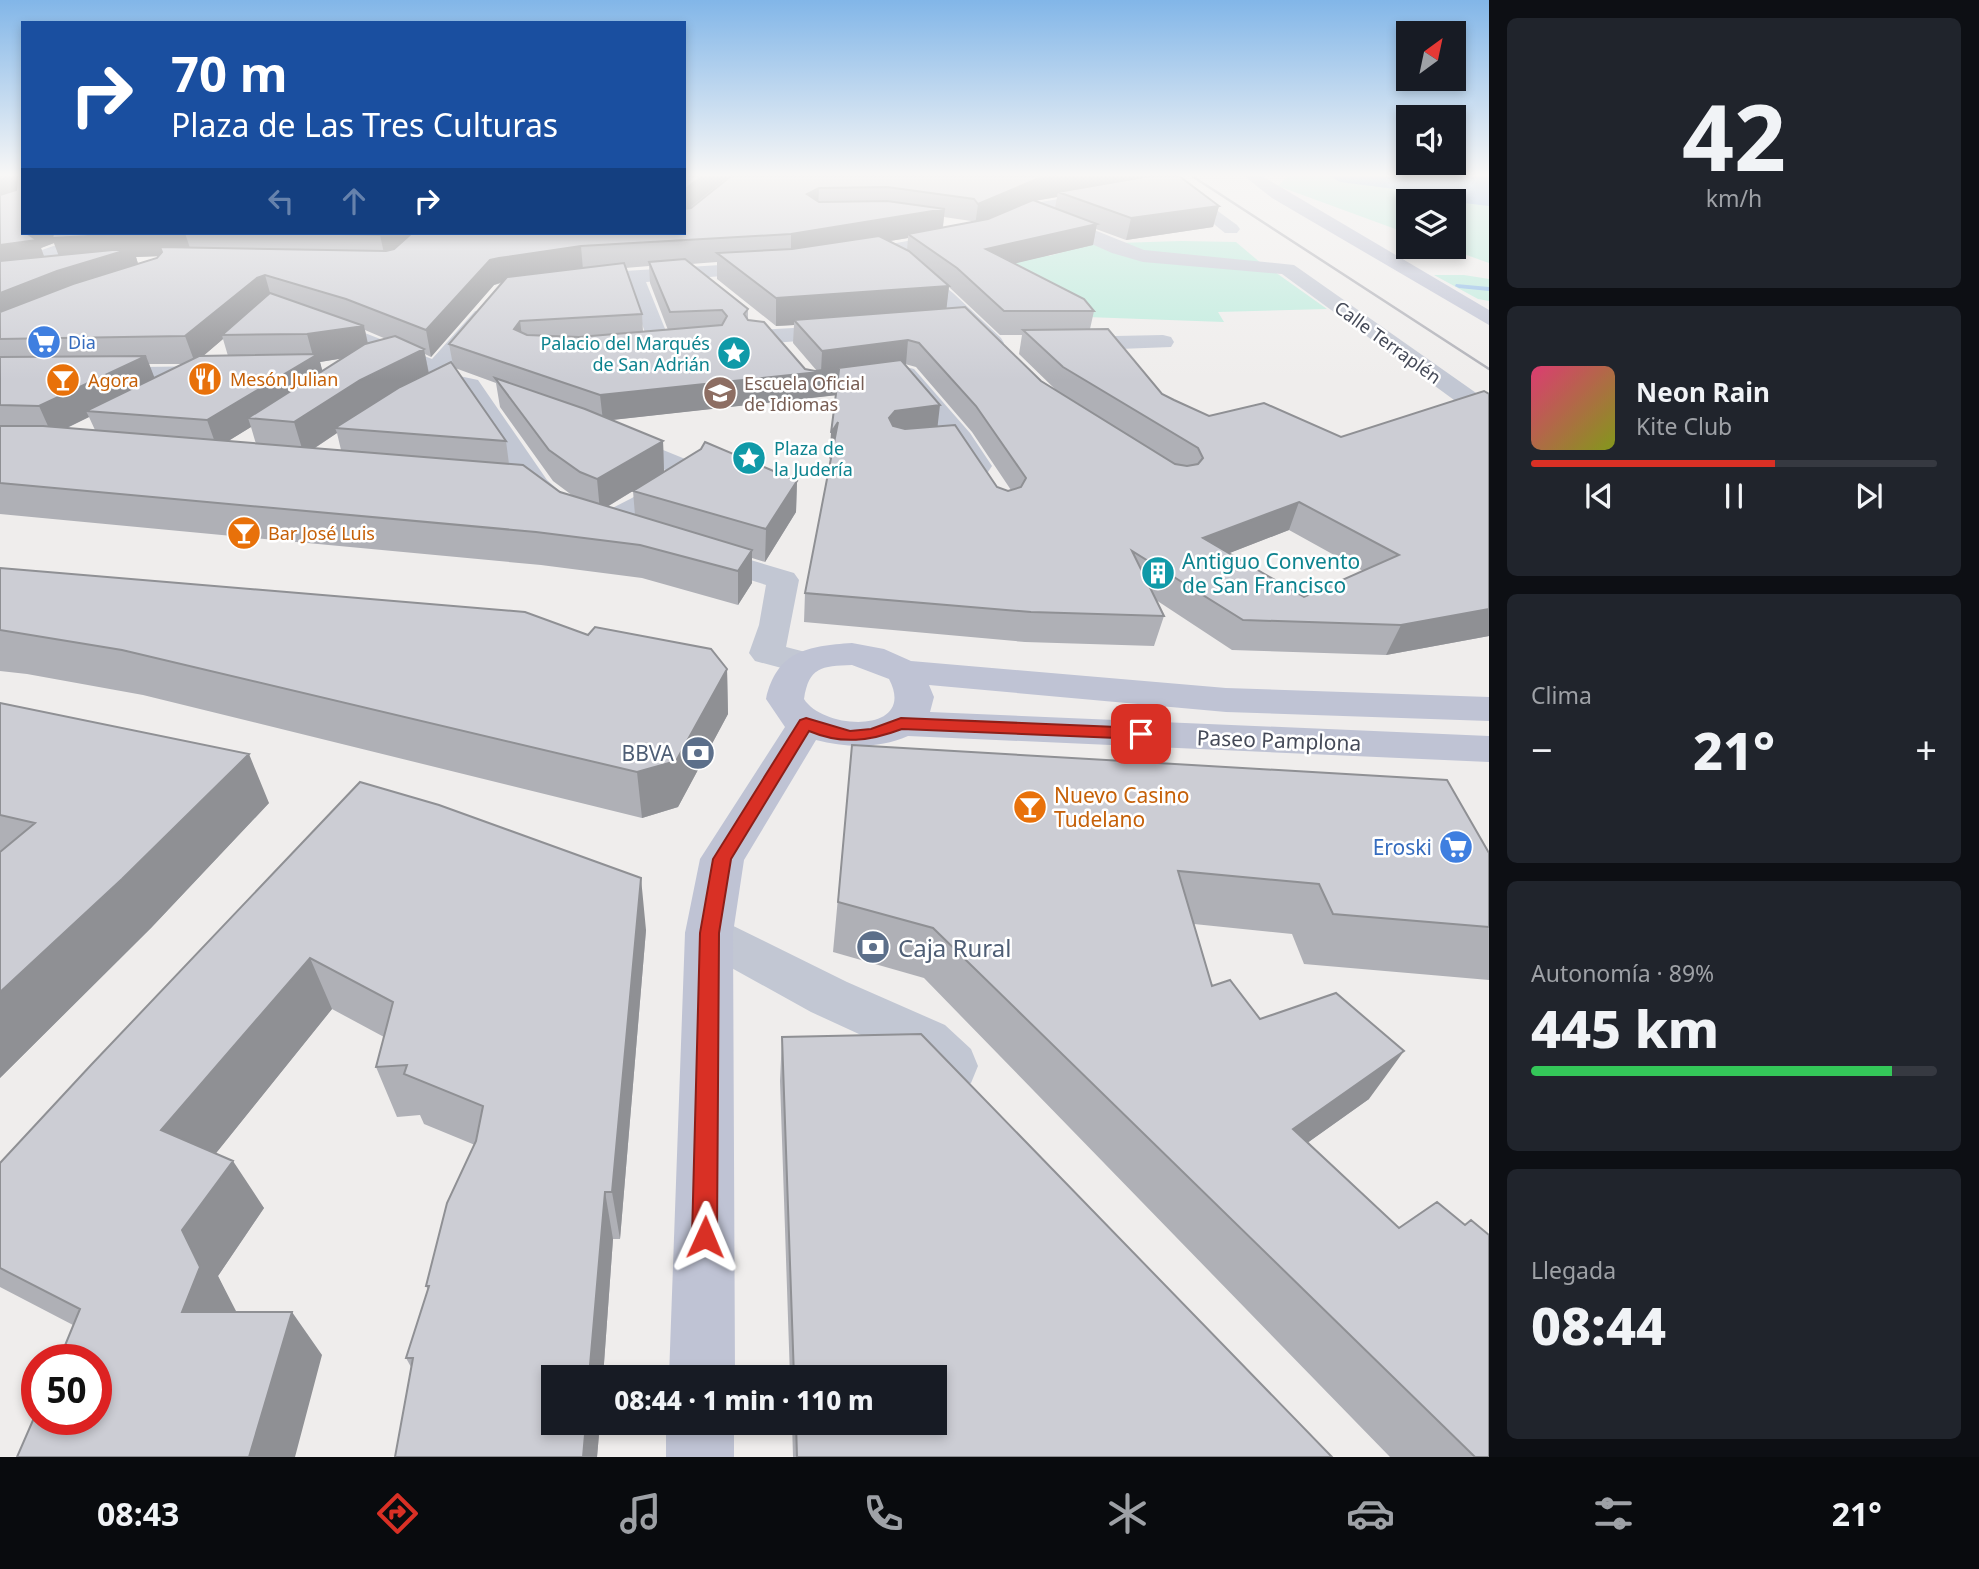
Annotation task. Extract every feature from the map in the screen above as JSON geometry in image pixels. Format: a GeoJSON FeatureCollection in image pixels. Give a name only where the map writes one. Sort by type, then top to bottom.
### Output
{"type":"FeatureCollection","features":[{"type":"Feature","properties":{"kind":"main road"},"geometry":{"type":"LineString","coordinates":[[1361,244],[1489,319]]}},
{"type":"Feature","properties":{"kind":"main road"},"geometry":{"type":"LineString","coordinates":[[830,655],[871,657],[904,672],[915,697],[911,711],[901,723],[873,734],[850,736],[826,732],[806,723],[790,708],[785,694],[790,674],[804,663],[830,655]]}},
{"type":"Feature","properties":{"kind":"main road","name":"Paseo Pamplona"},"geometry":{"type":"LineString","coordinates":[[904,672],[1226,700],[1489,709]]}},
{"type":"Feature","properties":{"kind":"main road"},"geometry":{"type":"LineString","coordinates":[[702,1365],[709,933],[722,859],[806,723]]}},
{"type":"Feature","properties":{"kind":"main road","name":"Paseo Pamplona"},"geometry":{"type":"LineString","coordinates":[[901,723],[1489,748]]}},
{"type":"Feature","properties":{"kind":"main road"},"geometry":{"type":"LineString","coordinates":[[700,1457],[701,1435]]}},
{"type":"Feature","properties":{"kind":"street"},"geometry":{"type":"LineString","coordinates":[[76,266],[46,255],[77,244]]}},
{"type":"Feature","properties":{"kind":"street"},"geometry":{"type":"LineString","coordinates":[[830,260],[927,244]]}},
{"type":"Feature","properties":{"kind":"street"},"geometry":{"type":"LineString","coordinates":[[974,244],[994,251]]}},
{"type":"Feature","properties":{"kind":"street","name":"Calle Terraplén"},"geometry":{"type":"LineString","coordinates":[[1112,244],[1143,256],[1287,270],[1489,414]]}},
{"type":"Feature","properties":{"kind":"street"},"geometry":{"type":"LineString","coordinates":[[669,275],[675,250]]}},
{"type":"Feature","properties":{"kind":"street"},"geometry":{"type":"LineString","coordinates":[[881,253],[915,271],[968,320],[1009,351]]}},
{"type":"Feature","properties":{"kind":"street"},"geometry":{"type":"LineString","coordinates":[[35,273],[99,265]]}},
{"type":"Feature","properties":{"kind":"street"},"geometry":{"type":"LineString","coordinates":[[562,282],[791,266]]}},
{"type":"Feature","properties":{"kind":"street"},"geometry":{"type":"LineString","coordinates":[[694,274],[713,290]]}},
{"type":"Feature","properties":{"kind":"street"},"geometry":{"type":"LineString","coordinates":[[635,278],[661,346]]}},
{"type":"Feature","properties":{"kind":"street"},"geometry":{"type":"LineString","coordinates":[[453,371],[496,301]]}},
{"type":"Feature","properties":{"kind":"street"},"geometry":{"type":"LineString","coordinates":[[743,314],[765,338],[789,357]]}},
{"type":"Feature","properties":{"kind":"street"},"geometry":{"type":"LineString","coordinates":[[296,316],[453,371],[506,397]]}},
{"type":"Feature","properties":{"kind":"street"},"geometry":{"type":"LineString","coordinates":[[942,323],[968,320]]}},
{"type":"Feature","properties":{"kind":"street"},"geometry":{"type":"LineString","coordinates":[[765,338],[864,330]]}},
{"type":"Feature","properties":{"kind":"street"},"geometry":{"type":"LineString","coordinates":[[1045,344],[1163,342]]}},
{"type":"Feature","properties":{"kind":"street"},"geometry":{"type":"LineString","coordinates":[[635,347],[688,344]]}},
{"type":"Feature","properties":{"kind":"street"},"geometry":{"type":"LineString","coordinates":[[421,394],[480,349]]}},
{"type":"Feature","properties":{"kind":"street"},"geometry":{"type":"LineString","coordinates":[[366,367],[404,356]]}},
{"type":"Feature","properties":{"kind":"street"},"geometry":{"type":"LineString","coordinates":[[0,376],[218,367],[155,397]]}},
{"type":"Feature","properties":{"kind":"street"},"geometry":{"type":"LineString","coordinates":[[453,371],[537,486],[575,516],[642,536]]}},
{"type":"Feature","properties":{"kind":"street"},"geometry":{"type":"LineString","coordinates":[[880,377],[906,373],[961,439],[989,484]]}},
{"type":"Feature","properties":{"kind":"street"},"geometry":{"type":"LineString","coordinates":[[587,426],[690,471],[642,504],[604,524]]}},
{"type":"Feature","properties":{"kind":"street"},"geometry":{"type":"LineString","coordinates":[[926,443],[961,439]]}},
{"type":"Feature","properties":{"kind":"street"},"geometry":{"type":"LineString","coordinates":[[497,483],[537,486]]}},
{"type":"Feature","properties":{"kind":"street"},"geometry":{"type":"LineString","coordinates":[[680,548],[783,580],[776,625],[767,653],[804,663]]}},
{"type":"Feature","properties":{"kind":"street"},"geometry":{"type":"LineString","coordinates":[[709,933],[829,996],[927,1041],[985,1100]]}},
{"type":"Feature","properties":{"kind":"green space"},"geometry":{"type":"Polygon","coordinates":[[[1051,244],[1096,244],[1114,253],[1134,258],[1275,272],[1327,309],[1218,312],[1224,322],[1059,316],[1059,311],[1033,296],[1015,291],[1020,288],[969,263],[1039,252],[1049,256],[1063,252],[1051,244]]]}},
{"type":"Feature","properties":{"kind":"green space"},"geometry":{"type":"Polygon","coordinates":[[[1121,244],[1238,244],[1262,264],[1149,254],[1121,244]]]}},
{"type":"Feature","properties":{"kind":"green space"},"geometry":{"type":"Polygon","coordinates":[[[1466,244],[1489,244],[1489,263],[1466,255],[1466,244]]]}},
{"type":"Feature","properties":{"kind":"green space"},"geometry":{"type":"Polygon","coordinates":[[[1434,275],[1464,275],[1489,279],[1489,301],[1478,299],[1434,275]]]}},
{"type":"Feature","properties":{"kind":"building"},"geometry":{"type":"Polygon","coordinates":[[[400,244],[616,244],[581,246],[490,260],[426,330],[346,299],[265,275],[257,278],[185,336],[0,339],[0,312],[73,284],[157,258],[162,252],[160,247],[394,249],[400,244]]]}},
{"type":"Feature","properties":{"kind":"building"},"geometry":{"type":"Polygon","coordinates":[[[826,244],[895,244],[909,251],[949,286],[776,298],[717,253],[792,249],[826,244]]]}},
{"type":"Feature","properties":{"kind":"building"},"geometry":{"type":"Polygon","coordinates":[[[922,244],[1008,244],[986,249],[1084,299],[1094,311],[1004,311],[957,268],[922,244]]]}},
{"type":"Feature","properties":{"kind":"building"},"geometry":{"type":"Polygon","coordinates":[[[133,248],[57,271],[0,293],[0,261],[133,248]]]}},
{"type":"Feature","properties":{"kind":"building"},"geometry":{"type":"Polygon","coordinates":[[[685,259],[748,309],[744,314],[748,320],[764,322],[805,369],[815,371],[901,360],[940,405],[895,411],[889,418],[893,426],[905,429],[955,425],[997,487],[1008,491],[1021,487],[1026,478],[976,406],[919,343],[908,340],[822,351],[794,320],[965,307],[1041,381],[1175,464],[1187,466],[1198,464],[1203,458],[1198,448],[1063,367],[1023,330],[1108,329],[1162,394],[1174,400],[1209,416],[1264,403],[1341,437],[1484,391],[1489,394],[1489,609],[1401,625],[1243,620],[1132,551],[1164,616],[1031,612],[805,593],[838,422],[831,433],[839,370],[600,395],[449,344],[507,277],[624,263],[642,314],[520,321],[514,329],[527,335],[579,337],[722,325],[727,316],[722,310],[670,312],[649,262],[685,259]],[[1299,502],[1203,538],[1304,597],[1399,555],[1299,502]]]}},
{"type":"Feature","properties":{"kind":"building"},"geometry":{"type":"Polygon","coordinates":[[[270,293],[364,326],[307,334],[222,335],[270,293]]]}},
{"type":"Feature","properties":{"kind":"building"},"geometry":{"type":"Polygon","coordinates":[[[395,336],[424,349],[360,380],[294,422],[248,418],[365,344],[395,336]]]}},
{"type":"Feature","properties":{"kind":"building"},"geometry":{"type":"Polygon","coordinates":[[[318,354],[207,420],[86,411],[199,356],[318,354]]]}},
{"type":"Feature","properties":{"kind":"building"},"geometry":{"type":"Polygon","coordinates":[[[146,356],[39,406],[0,405],[0,357],[146,356]]]}},
{"type":"Feature","properties":{"kind":"building"},"geometry":{"type":"Polygon","coordinates":[[[451,362],[506,441],[335,428],[400,387],[451,362]]]}},
{"type":"Feature","properties":{"kind":"building"},"geometry":{"type":"Polygon","coordinates":[[[495,378],[585,409],[663,441],[597,479],[580,472],[549,450],[495,378]]]}},
{"type":"Feature","properties":{"kind":"building"},"geometry":{"type":"Polygon","coordinates":[[[0,426],[43,426],[523,465],[560,492],[752,550],[738,571],[640,545],[536,532],[0,483],[0,426]]]}},
{"type":"Feature","properties":{"kind":"building"},"geometry":{"type":"Polygon","coordinates":[[[705,442],[797,481],[766,529],[633,491],[701,449],[705,442]]]}},
{"type":"Feature","properties":{"kind":"building"},"geometry":{"type":"Polygon","coordinates":[[[0,568],[525,612],[588,635],[595,627],[711,649],[727,669],[676,761],[637,772],[122,650],[0,630],[0,568]]]}},
{"type":"Feature","properties":{"kind":"building"},"geometry":{"type":"Polygon","coordinates":[[[0,703],[249,754],[122,879],[0,992],[0,852],[35,823],[0,815],[0,703]]]}},
{"type":"Feature","properties":{"kind":"building"},"geometry":{"type":"Polygon","coordinates":[[[852,745],[1447,780],[1489,853],[1489,927],[1333,914],[1319,884],[1178,871],[1212,986],[1230,980],[1260,1019],[1336,993],[1404,1051],[1293,1129],[1399,1228],[1437,1202],[1465,1225],[1471,1220],[1489,1235],[1489,1457],[1475,1457],[933,928],[838,902],[852,745]]]}},
{"type":"Feature","properties":{"kind":"building"},"geometry":{"type":"Polygon","coordinates":[[[360,782],[439,805],[641,878],[612,1192],[605,1192],[590,1365],[541,1365],[541,1435],[585,1435],[583,1457],[395,1457],[413,1358],[406,1358],[429,1286],[426,1286],[447,1203],[476,1141],[483,1106],[404,1074],[407,1065],[376,1067],[393,1002],[310,958],[161,1130],[233,1161],[182,1230],[200,1267],[182,1312],[292,1312],[249,1457],[17,1457],[27,1435],[112,1435],[112,1344],[66,1344],[80,1309],[0,1268],[0,1163],[360,782]]]}},
{"type":"Feature","properties":{"kind":"building"},"geometry":{"type":"Polygon","coordinates":[[[921,1034],[1332,1457],[797,1457],[796,1435],[947,1435],[947,1365],[794,1365],[782,1037],[921,1034]]]}},
{"type":"Feature","properties":{"kind":"waterway"},"geometry":{"type":"LineString","coordinates":[[1459,286],[1489,289]]}},
{"type":"Feature","properties":{"kind":"railway"},"geometry":{"type":"LineString","coordinates":[[1297,244],[1489,369]]}},
{"type":"Feature","properties":{"kind":"place","name":"Dia"},"geometry":{"type":"Point","coordinates":[44,342]}},
{"type":"Feature","properties":{"kind":"place","name":"Palacio del Marqués de San Adrián"},"geometry":{"type":"Point","coordinates":[734,353]}},
{"type":"Feature","properties":{"kind":"place","name":"Mesón Julian"},"geometry":{"type":"Point","coordinates":[205,379]}},
{"type":"Feature","properties":{"kind":"place","name":"Agora"},"geometry":{"type":"Point","coordinates":[63,380]}},
{"type":"Feature","properties":{"kind":"place","name":"Escuela Oficial de Idiomas"},"geometry":{"type":"Point","coordinates":[720,393]}},
{"type":"Feature","properties":{"kind":"place","name":"Plaza de la Judería"},"geometry":{"type":"Point","coordinates":[749,458]}},
{"type":"Feature","properties":{"kind":"place","name":"Bar José Luis"},"geometry":{"type":"Point","coordinates":[244,533]}},
{"type":"Feature","properties":{"kind":"place","name":"Antiguo Convento de San Francisco"},"geometry":{"type":"Point","coordinates":[1158,573]}},
{"type":"Feature","properties":{"kind":"place","name":"BBVA"},"geometry":{"type":"Point","coordinates":[698,753]}},
{"type":"Feature","properties":{"kind":"place","name":"Nuevo Casino Tudelano"},"geometry":{"type":"Point","coordinates":[1030,807]}},
{"type":"Feature","properties":{"kind":"place","name":"Eroski"},"geometry":{"type":"Point","coordinates":[1456,847]}},
{"type":"Feature","properties":{"kind":"place","name":"Caja Rural"},"geometry":{"type":"Point","coordinates":[873,947]}},
{"type":"Feature","properties":{"kind":"route"},"geometry":{"type":"LineString","coordinates":[[705,1237],[709,933],[722,859],[806,723],[826,732],[850,736],[873,734],[901,723],[1141,734]]}}]}
